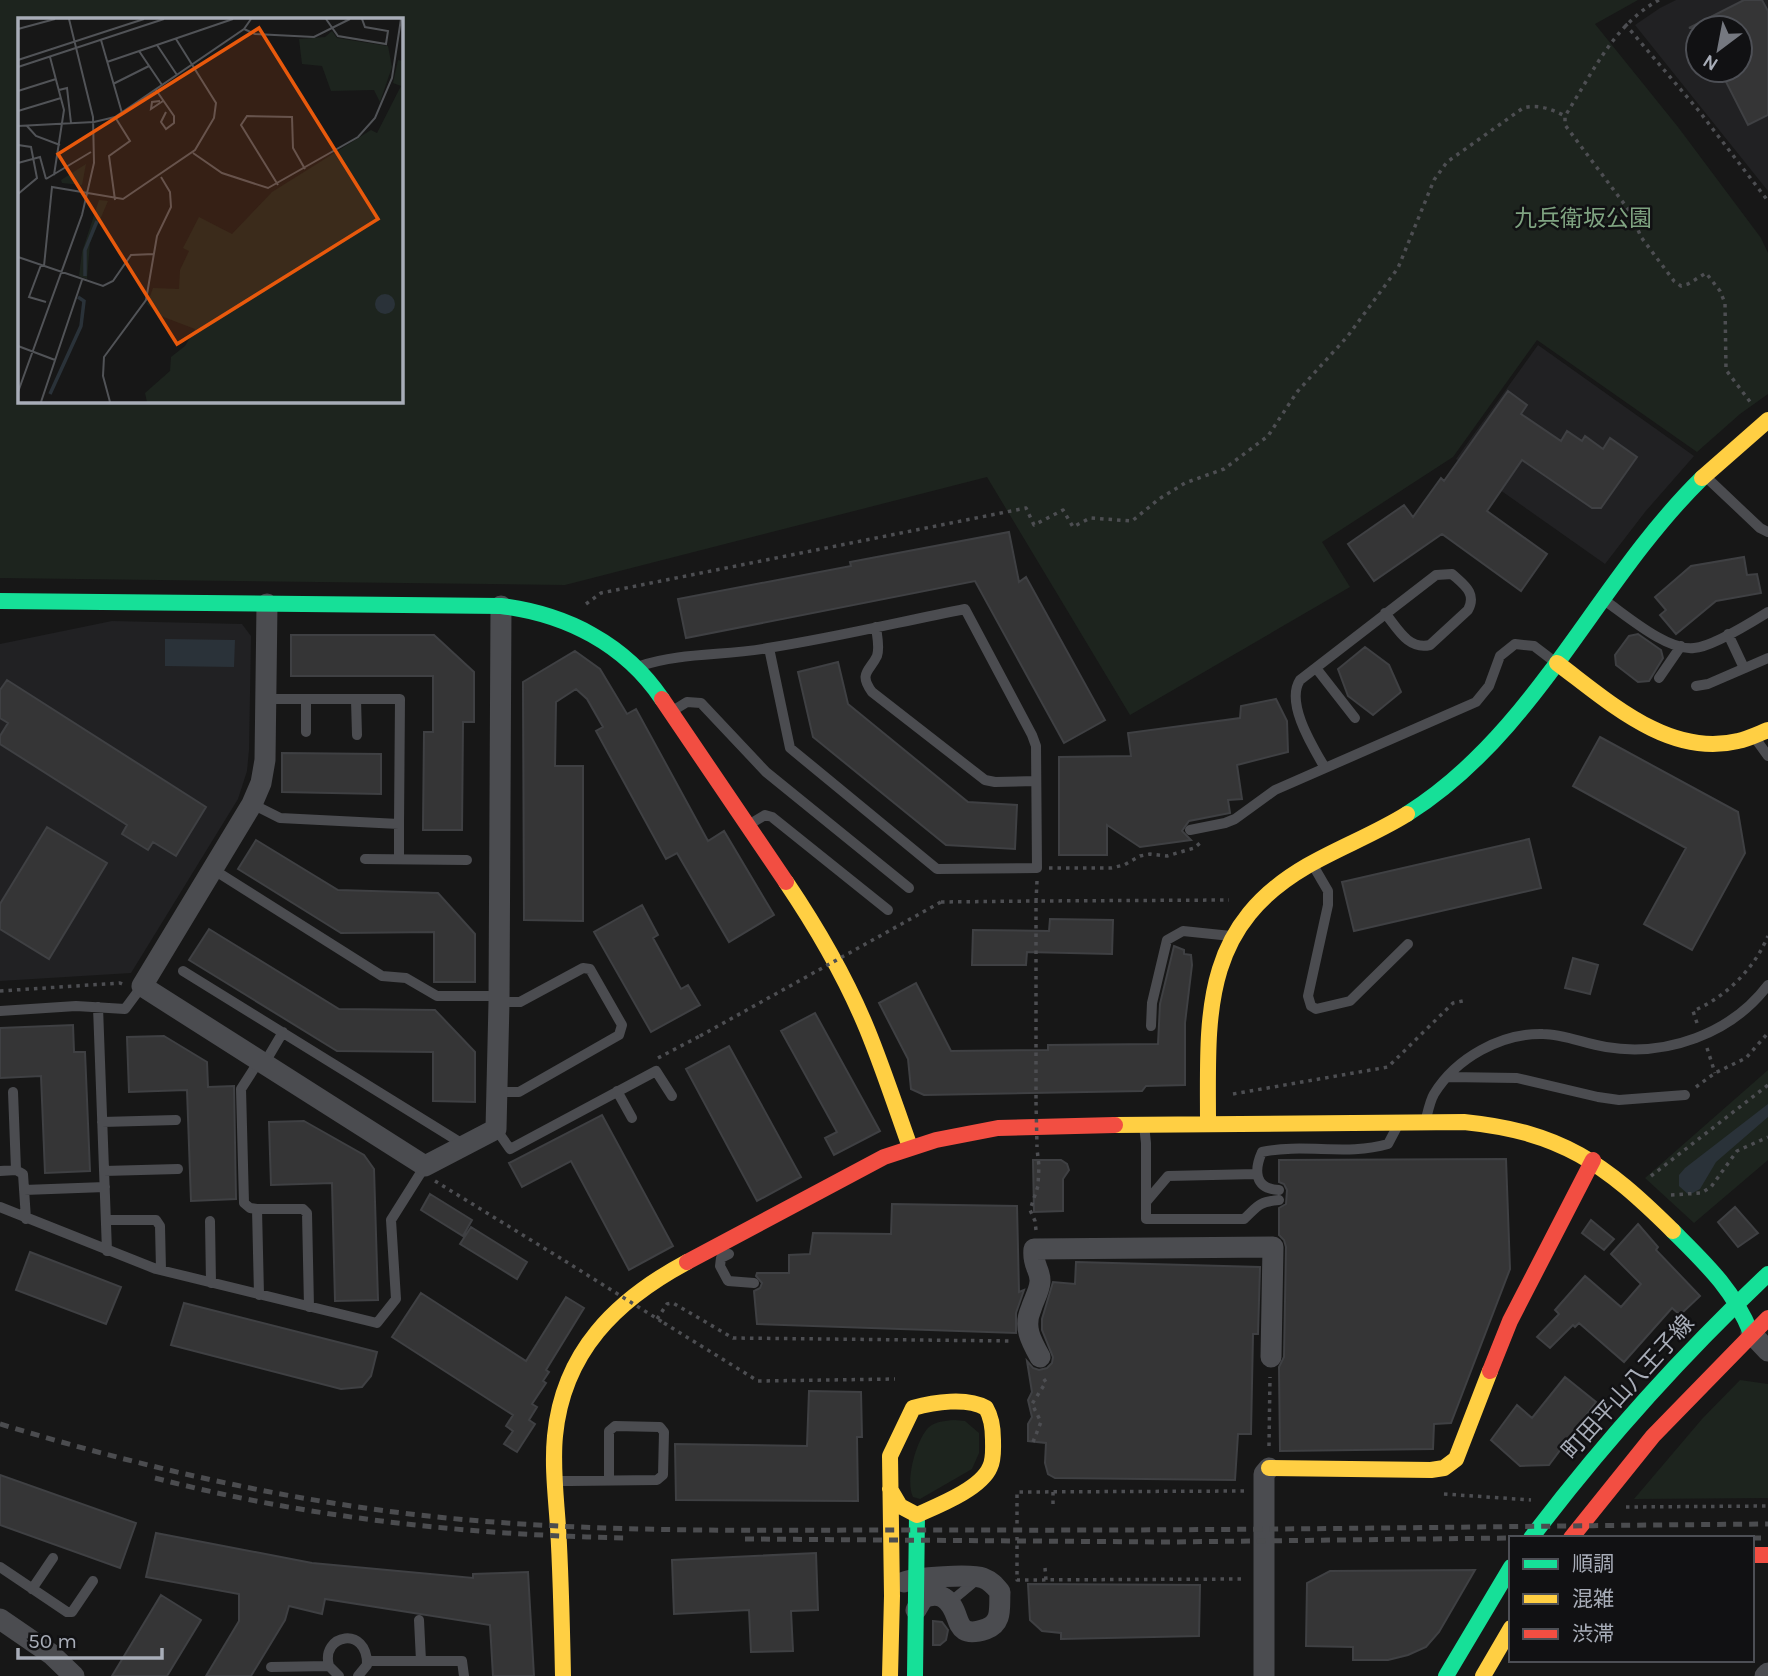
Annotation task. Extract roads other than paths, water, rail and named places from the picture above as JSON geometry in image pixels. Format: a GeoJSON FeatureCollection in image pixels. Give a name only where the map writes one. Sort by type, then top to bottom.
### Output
{"type":"FeatureCollection","features":[{"type":"Feature","properties":{"kind":"street"},"geometry":{"type":"LineString","coordinates":[[1208,1124],[1207,1016],[1217,971],[1244,919],[1274,888],[1312,864],[1395,821],[1457,776],[1507,727],[1661,523],[1762,415]]}},
{"type":"Feature","properties":{"kind":"street"},"geometry":{"type":"LineString","coordinates":[[0,601],[501,606],[531,610],[575,624],[606,642],[637,667],[671,711],[804,908],[843,978],[867,1029],[911,1147]]}},
{"type":"Feature","properties":{"kind":"street"},"geometry":{"type":"LineString","coordinates":[[267,604],[264,772],[252,804],[214,870],[134,986],[261,1063],[429,1173],[466,1146],[496,1129],[501,606]]}},
{"type":"Feature","properties":{"kind":"street"},"geometry":{"type":"LineString","coordinates":[[1557,663],[1642,724],[1663,735],[1699,744],[1725,744],[1761,733]]}},
{"type":"Feature","properties":{"kind":"street"},"geometry":{"type":"LineString","coordinates":[[564,1676],[555,1438],[563,1396],[578,1359],[600,1326],[622,1303],[654,1280],[884,1157],[911,1147],[998,1128],[1144,1124],[1481,1122],[1517,1129],[1561,1144],[1593,1160],[1645,1203],[1722,1281],[1738,1302],[1751,1333],[1768,1351]]}},
{"type":"Feature","properties":{"kind":"street"},"geometry":{"type":"LineString","coordinates":[[1264,1676],[1264,1474],[1269,1468],[1431,1470],[1444,1468],[1456,1459],[1510,1321],[1593,1160]]}},
{"type":"Feature","properties":{"kind":"street"},"geometry":{"type":"LineString","coordinates":[[1036,1349],[1028,1334],[1028,1319],[1041,1279],[1033,1261],[1034,1249],[1273,1247],[1271,1357]]}},
{"type":"Feature","properties":{"kind":"street","name":"町田平山八王子線"},"geometry":{"type":"LineString","coordinates":[[1533,1536],[1609,1439],[1738,1302],[1768,1275]]}},
{"type":"Feature","properties":{"kind":"street"},"geometry":{"type":"LineString","coordinates":[[1573,1536],[1653,1436],[1768,1318]]}},
{"type":"Feature","properties":{"kind":"street"},"geometry":{"type":"LineString","coordinates":[[890,1676],[890,1456],[913,1408],[923,1404],[978,1403],[987,1408],[992,1418],[991,1466],[983,1478],[917,1515]]}},
{"type":"Feature","properties":{"kind":"street"},"geometry":{"type":"LineString","coordinates":[[890,1489],[900,1506],[917,1515]]}},
{"type":"Feature","properties":{"kind":"street"},"geometry":{"type":"LineString","coordinates":[[915,1676],[917,1515]]}},
{"type":"Feature","properties":{"kind":"street"},"geometry":{"type":"LineString","coordinates":[[1446,1676],[1509,1570]]}},
{"type":"Feature","properties":{"kind":"street"},"geometry":{"type":"LineString","coordinates":[[892,1596],[898,1586],[907,1580],[916,1579],[981,1577],[992,1582],[1000,1592],[998,1620],[993,1627],[973,1633],[965,1631],[944,1597],[933,1594],[923,1598],[916,1611]]}},
{"type":"Feature","properties":{"kind":"street"},"geometry":{"type":"LineString","coordinates":[[0,1619],[51,1654],[74,1676]]}},
{"type":"Feature","properties":{"kind":"street"},"geometry":{"type":"LineString","coordinates":[[1483,1676],[1509,1631]]}},
{"type":"Feature","properties":{"kind":"lane"},"geometry":{"type":"LineString","coordinates":[[1704,475],[1768,532]]}},
{"type":"Feature","properties":{"kind":"lane"},"geometry":{"type":"LineString","coordinates":[[1325,768],[1303,725],[1295,696],[1300,680],[1385,613],[1436,575],[1452,574],[1472,595],[1468,610],[1430,645],[1409,643],[1385,613]]}},
{"type":"Feature","properties":{"kind":"lane"},"geometry":{"type":"LineString","coordinates":[[1604,599],[1659,637],[1681,646],[1695,648],[1768,612]]}},
{"type":"Feature","properties":{"kind":"lane"},"geometry":{"type":"LineString","coordinates":[[637,667],[661,659],[769,648],[965,609],[1036,746],[1037,867],[937,869],[790,748],[769,648]]}},
{"type":"Feature","properties":{"kind":"lane"},"geometry":{"type":"LineString","coordinates":[[876,627],[877,656],[867,668],[866,676],[867,685],[872,692],[985,780],[1036,781]]}},
{"type":"Feature","properties":{"kind":"lane"},"geometry":{"type":"LineString","coordinates":[[1728,634],[1744,668]]}},
{"type":"Feature","properties":{"kind":"lane"},"geometry":{"type":"LineString","coordinates":[[1190,830],[1235,819],[1275,790],[1476,702],[1489,686],[1500,656],[1515,644],[1534,646],[1557,663]]}},
{"type":"Feature","properties":{"kind":"lane"},"geometry":{"type":"LineString","coordinates":[[1659,678],[1681,646]]}},
{"type":"Feature","properties":{"kind":"lane"},"geometry":{"type":"LineString","coordinates":[[1696,686],[1708,684],[1768,658]]}},
{"type":"Feature","properties":{"kind":"lane"},"geometry":{"type":"LineString","coordinates":[[1316,667],[1355,718]]}},
{"type":"Feature","properties":{"kind":"lane"},"geometry":{"type":"LineString","coordinates":[[265,699],[400,699],[399,859]]}},
{"type":"Feature","properties":{"kind":"lane"},"geometry":{"type":"LineString","coordinates":[[356,699],[357,735]]}},
{"type":"Feature","properties":{"kind":"lane"},"geometry":{"type":"LineString","coordinates":[[306,700],[306,732]]}},
{"type":"Feature","properties":{"kind":"lane"},"geometry":{"type":"LineString","coordinates":[[671,711],[687,702],[701,703],[766,772],[909,888]]}},
{"type":"Feature","properties":{"kind":"lane"},"geometry":{"type":"LineString","coordinates":[[1761,733],[1768,756]]}},
{"type":"Feature","properties":{"kind":"lane"},"geometry":{"type":"LineString","coordinates":[[252,804],[280,818],[399,824]]}},
{"type":"Feature","properties":{"kind":"lane"},"geometry":{"type":"LineString","coordinates":[[749,825],[765,815],[772,817],[888,910]]}},
{"type":"Feature","properties":{"kind":"lane"},"geometry":{"type":"LineString","coordinates":[[365,859],[467,859]]}},
{"type":"Feature","properties":{"kind":"lane"},"geometry":{"type":"LineString","coordinates":[[1312,864],[1329,896],[1328,913],[1308,996],[1311,1006],[1316,1009],[1350,1001],[1408,944]]}},
{"type":"Feature","properties":{"kind":"lane"},"geometry":{"type":"LineString","coordinates":[[214,870],[382,976],[406,978],[437,996],[520,1002],[583,968],[590,969],[622,1025],[619,1035],[519,1092],[498,1092]]}},
{"type":"Feature","properties":{"kind":"lane"},"geometry":{"type":"LineString","coordinates":[[1151,1026],[1154,991],[1167,940],[1183,931],[1234,936]]}},
{"type":"Feature","properties":{"kind":"lane"},"geometry":{"type":"LineString","coordinates":[[183,971],[466,1146]]}},
{"type":"Feature","properties":{"kind":"lane"},"geometry":{"type":"LineString","coordinates":[[1425,1122],[1433,1095],[1448,1077],[1477,1051],[1496,1043],[1533,1034],[1546,1034],[1621,1049],[1662,1047],[1696,1038],[1733,1020],[1749,1007],[1768,985]]}},
{"type":"Feature","properties":{"kind":"lane"},"geometry":{"type":"LineString","coordinates":[[0,1011],[76,1006],[125,1009],[134,986]]}},
{"type":"Feature","properties":{"kind":"lane"},"geometry":{"type":"LineString","coordinates":[[98,1007],[107,1251]]}},
{"type":"Feature","properties":{"kind":"lane"},"geometry":{"type":"LineString","coordinates":[[283,1032],[241,1089],[244,1203],[250,1208],[303,1209],[307,1213],[309,1307]]}},
{"type":"Feature","properties":{"kind":"lane"},"geometry":{"type":"LineString","coordinates":[[496,1129],[510,1149],[656,1070],[672,1096]]}},
{"type":"Feature","properties":{"kind":"lane"},"geometry":{"type":"LineString","coordinates":[[1448,1077],[1517,1078],[1619,1100],[1685,1094]]}},
{"type":"Feature","properties":{"kind":"lane"},"geometry":{"type":"LineString","coordinates":[[617,1091],[632,1118]]}},
{"type":"Feature","properties":{"kind":"lane"},"geometry":{"type":"LineString","coordinates":[[13,1092],[16,1170]]}},
{"type":"Feature","properties":{"kind":"lane"},"geometry":{"type":"LineString","coordinates":[[102,1122],[176,1120]]}},
{"type":"Feature","properties":{"kind":"lane"},"geometry":{"type":"LineString","coordinates":[[0,1122],[14,1122]]}},
{"type":"Feature","properties":{"kind":"lane"},"geometry":{"type":"LineString","coordinates":[[1144,1124],[1146,1219],[1235,1221],[1244,1219],[1256,1206],[1279,1195],[1259,1182],[1256,1166],[1262,1152],[1278,1148],[1368,1150],[1388,1144],[1399,1122]]}},
{"type":"Feature","properties":{"kind":"lane"},"geometry":{"type":"LineString","coordinates":[[104,1171],[178,1169]]}},
{"type":"Feature","properties":{"kind":"lane"},"geometry":{"type":"LineString","coordinates":[[0,1171],[16,1170],[23,1174],[26,1219]]}},
{"type":"Feature","properties":{"kind":"lane"},"geometry":{"type":"LineString","coordinates":[[0,1207],[161,1270],[377,1323],[397,1299],[391,1220],[429,1173]]}},
{"type":"Feature","properties":{"kind":"lane"},"geometry":{"type":"LineString","coordinates":[[1146,1202],[1168,1176],[1256,1174]]}},
{"type":"Feature","properties":{"kind":"lane"},"geometry":{"type":"LineString","coordinates":[[24,1190],[105,1186]]}},
{"type":"Feature","properties":{"kind":"lane"},"geometry":{"type":"LineString","coordinates":[[257,1209],[259,1295]]}},
{"type":"Feature","properties":{"kind":"lane"},"geometry":{"type":"LineString","coordinates":[[764,1236],[774,1215]]}},
{"type":"Feature","properties":{"kind":"lane"},"geometry":{"type":"LineString","coordinates":[[106,1220],[156,1220],[160,1226],[161,1270]]}},
{"type":"Feature","properties":{"kind":"lane"},"geometry":{"type":"LineString","coordinates":[[210,1221],[211,1283]]}},
{"type":"Feature","properties":{"kind":"lane"},"geometry":{"type":"LineString","coordinates":[[742,1247],[721,1258],[720,1266],[728,1281],[754,1283]]}},
{"type":"Feature","properties":{"kind":"lane"},"geometry":{"type":"LineString","coordinates":[[556,1480],[609,1480],[657,1480],[663,1475],[664,1432],[660,1427],[615,1426],[609,1431],[609,1480]]}},
{"type":"Feature","properties":{"kind":"lane"},"geometry":{"type":"LineString","coordinates":[[32,1589],[53,1558]]}},
{"type":"Feature","properties":{"kind":"lane"},"geometry":{"type":"LineString","coordinates":[[0,1567],[67,1612],[72,1612],[93,1581]]}},
{"type":"Feature","properties":{"kind":"lane"},"geometry":{"type":"LineString","coordinates":[[950,1603],[981,1577]]}},
{"type":"Feature","properties":{"kind":"lane"},"geometry":{"type":"LineString","coordinates":[[419,1620],[421,1661]]}},
{"type":"Feature","properties":{"kind":"lane"},"geometry":{"type":"LineString","coordinates":[[339,1676],[329,1666],[328,1653],[336,1642],[343,1638],[353,1639],[362,1645],[367,1661],[365,1669],[358,1676]]}},
{"type":"Feature","properties":{"kind":"lane"},"geometry":{"type":"LineString","coordinates":[[367,1661],[462,1661],[464,1676]]}},
{"type":"Feature","properties":{"kind":"lane"},"geometry":{"type":"LineString","coordinates":[[271,1667],[329,1666]]}},
{"type":"Feature","properties":{"kind":"railway"},"geometry":{"type":"LineString","coordinates":[[0,1424],[152,1466],[306,1499],[410,1514],[550,1526],[691,1530],[1072,1530],[1768,1524]]}},
{"type":"Feature","properties":{"kind":"railway"},"geometry":{"type":"LineString","coordinates":[[155,1478],[271,1504],[388,1522],[507,1533],[626,1538]]}},
{"type":"Feature","properties":{"kind":"railway"},"geometry":{"type":"LineString","coordinates":[[745,1539],[1167,1542],[1509,1538]]}},
{"type":"Feature","properties":{"kind":"railway"},"geometry":{"type":"LineString","coordinates":[[1754,1538],[1768,1538]]}},
{"type":"Feature","properties":{"kind":"park label","name":"九兵衛坂公園"},"geometry":{"type":"Point","coordinates":[1583,218]}}]}
